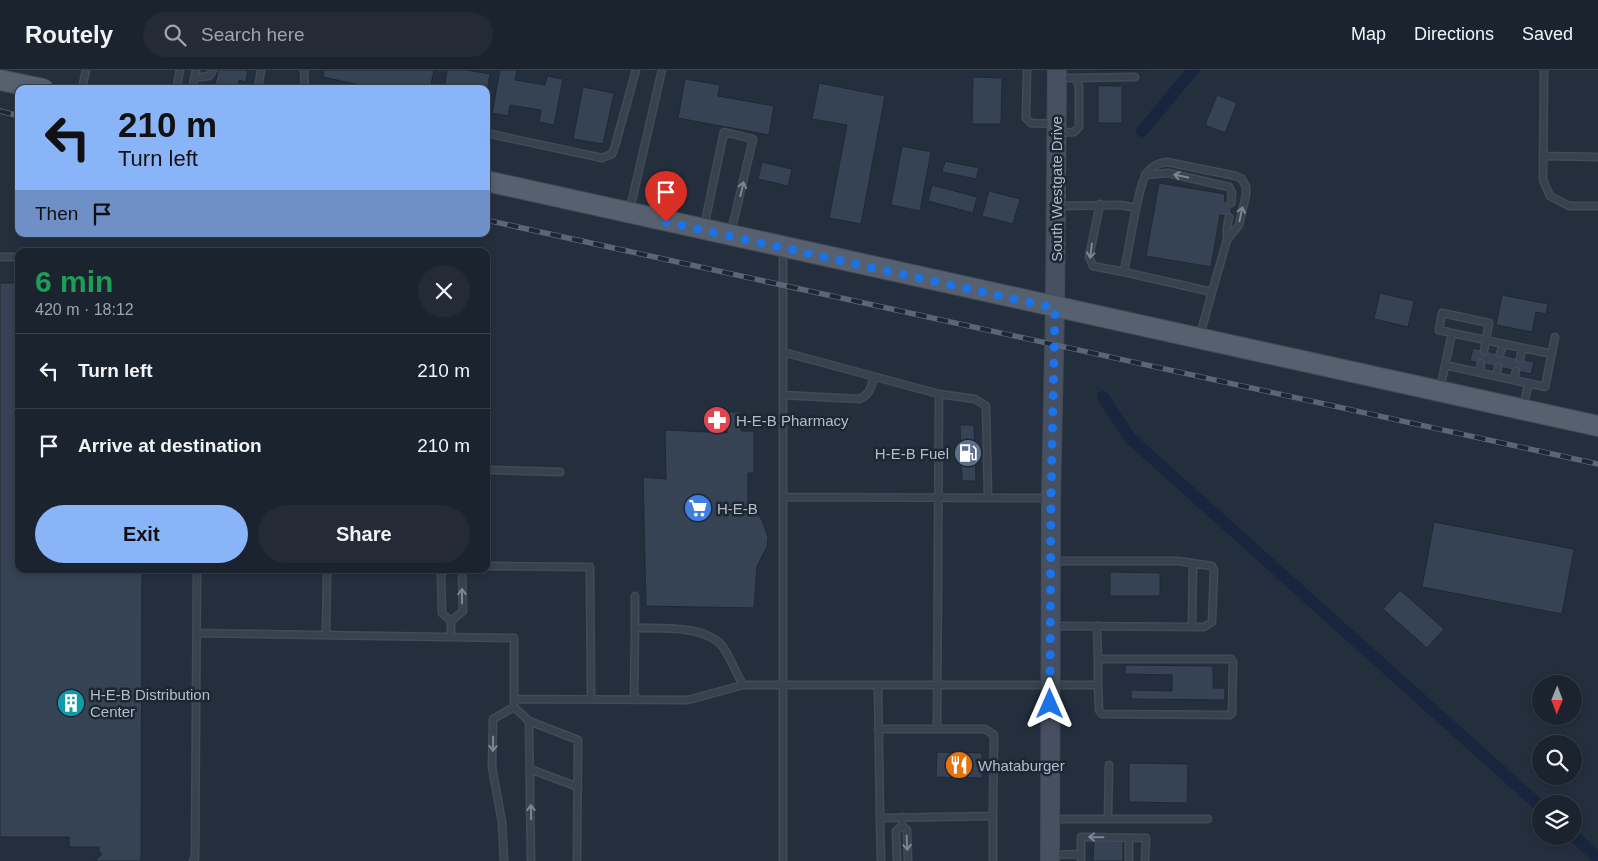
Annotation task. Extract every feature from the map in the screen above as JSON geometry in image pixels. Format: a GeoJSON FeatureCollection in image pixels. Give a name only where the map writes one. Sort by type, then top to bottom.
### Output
{"type":"FeatureCollection","features":[{"type":"Feature","properties":{"kind":"main road"},"geometry":{"type":"LineString","coordinates":[[0,80],[24,85]]}},
{"type":"Feature","properties":{"kind":"main road"},"geometry":{"type":"LineString","coordinates":[[490,182],[1055,308],[1598,426]]}},
{"type":"Feature","properties":{"kind":"street","name":"South Westgate Drive"},"geometry":{"type":"LineString","coordinates":[[1050,858],[1051,498],[1057,74]]}},
{"type":"Feature","properties":{"kind":"lane"},"geometry":{"type":"LineString","coordinates":[[83,85],[86,70]]}},
{"type":"Feature","properties":{"kind":"lane"},"geometry":{"type":"LineString","coordinates":[[177,85],[180,70]]}},
{"type":"Feature","properties":{"kind":"lane"},"geometry":{"type":"LineString","coordinates":[[193,85],[196,70]]}},
{"type":"Feature","properties":{"kind":"lane"},"geometry":{"type":"LineString","coordinates":[[194,78],[209,76],[213,70]]}},
{"type":"Feature","properties":{"kind":"lane"},"geometry":{"type":"LineString","coordinates":[[259,85],[262,70]]}},
{"type":"Feature","properties":{"kind":"lane"},"geometry":{"type":"LineString","coordinates":[[304,70],[305,85]]}},
{"type":"Feature","properties":{"kind":"lane"},"geometry":{"type":"LineString","coordinates":[[490,133],[602,158],[612,154],[636,70]]}},
{"type":"Feature","properties":{"kind":"lane"},"geometry":{"type":"LineString","coordinates":[[629,213],[662,70]]}},
{"type":"Feature","properties":{"kind":"lane"},"geometry":{"type":"LineString","coordinates":[[1027,70],[1026,118],[1031,123],[1074,132],[1078,127],[1079,86],[1076,78]]}},
{"type":"Feature","properties":{"kind":"lane"},"geometry":{"type":"LineString","coordinates":[[1544,70],[1543,180],[1550,196],[1569,206],[1598,206]]}},
{"type":"Feature","properties":{"kind":"lane"},"geometry":{"type":"LineString","coordinates":[[1057,74],[1076,78],[1136,77]]}},
{"type":"Feature","properties":{"kind":"lane"},"geometry":{"type":"LineString","coordinates":[[703,230],[724,132],[753,139],[730,236]]}},
{"type":"Feature","properties":{"kind":"lane"},"geometry":{"type":"LineString","coordinates":[[1544,156],[1598,157]]}},
{"type":"Feature","properties":{"kind":"lane"},"geometry":{"type":"LineString","coordinates":[[1124,272],[1136,208],[1145,174],[1156,163],[1167,162],[1236,176],[1242,179],[1246,187],[1246,195],[1239,225],[1227,240]]}},
{"type":"Feature","properties":{"kind":"lane"},"geometry":{"type":"LineString","coordinates":[[1145,174],[1168,173],[1229,187],[1232,193],[1231,203]]}},
{"type":"Feature","properties":{"kind":"lane"},"geometry":{"type":"LineString","coordinates":[[1056,206],[1100,204],[1136,208]]}},
{"type":"Feature","properties":{"kind":"lane"},"geometry":{"type":"LineString","coordinates":[[1100,204],[1089,257],[1093,266],[1212,292]]}},
{"type":"Feature","properties":{"kind":"lane"},"geometry":{"type":"LineString","coordinates":[[1199,339],[1227,240],[1229,217]]}},
{"type":"Feature","properties":{"kind":"lane"},"geometry":{"type":"LineString","coordinates":[[783,248],[783,861]]}},
{"type":"Feature","properties":{"kind":"lane"},"geometry":{"type":"LineString","coordinates":[[0,257],[15,257]]}},
{"type":"Feature","properties":{"kind":"lane"},"geometry":{"type":"LineString","coordinates":[[1484,351],[1486,340],[1489,323],[1442,313],[1438,330],[1486,340],[1503,344],[1552,354]]}},
{"type":"Feature","properties":{"kind":"lane"},"geometry":{"type":"LineString","coordinates":[[1439,392],[1452,333]]}},
{"type":"Feature","properties":{"kind":"lane"},"geometry":{"type":"LineString","coordinates":[[1445,365],[1545,387],[1555,337]]}},
{"type":"Feature","properties":{"kind":"lane"},"geometry":{"type":"LineString","coordinates":[[1500,354],[1503,344]]}},
{"type":"Feature","properties":{"kind":"lane"},"geometry":{"type":"LineString","coordinates":[[1520,358],[1522,348]]}},
{"type":"Feature","properties":{"kind":"lane"},"geometry":{"type":"LineString","coordinates":[[782,352],[939,394],[975,399],[986,406],[988,498]]}},
{"type":"Feature","properties":{"kind":"lane"},"geometry":{"type":"LineString","coordinates":[[1480,372],[1481,363]]}},
{"type":"Feature","properties":{"kind":"lane"},"geometry":{"type":"LineString","coordinates":[[1496,376],[1498,367]]}},
{"type":"Feature","properties":{"kind":"lane"},"geometry":{"type":"LineString","coordinates":[[1514,380],[1516,371]]}},
{"type":"Feature","properties":{"kind":"lane"},"geometry":{"type":"LineString","coordinates":[[782,396],[859,399],[866,396],[869,392],[874,377]]}},
{"type":"Feature","properties":{"kind":"lane"},"geometry":{"type":"LineString","coordinates":[[1522,410],[1529,383]]}},
{"type":"Feature","properties":{"kind":"lane"},"geometry":{"type":"LineString","coordinates":[[937,729],[939,394]]}},
{"type":"Feature","properties":{"kind":"lane"},"geometry":{"type":"LineString","coordinates":[[490,470],[560,472]]}},
{"type":"Feature","properties":{"kind":"lane"},"geometry":{"type":"LineString","coordinates":[[783,497],[1051,498]]}},
{"type":"Feature","properties":{"kind":"lane"},"geometry":{"type":"LineString","coordinates":[[1051,561],[1178,561],[1212,566],[1214,571],[1212,622],[1204,627],[1051,626]]}},
{"type":"Feature","properties":{"kind":"lane"},"geometry":{"type":"LineString","coordinates":[[1192,627],[1193,563]]}},
{"type":"Feature","properties":{"kind":"lane"},"geometry":{"type":"LineString","coordinates":[[490,566],[590,566],[590,699]]}},
{"type":"Feature","properties":{"kind":"lane"},"geometry":{"type":"LineString","coordinates":[[194,861],[196,573]]}},
{"type":"Feature","properties":{"kind":"lane"},"geometry":{"type":"LineString","coordinates":[[326,635],[327,573]]}},
{"type":"Feature","properties":{"kind":"lane"},"geometry":{"type":"LineString","coordinates":[[440,573],[442,613],[451,621]]}},
{"type":"Feature","properties":{"kind":"lane"},"geometry":{"type":"LineString","coordinates":[[451,637],[451,621],[462,611],[462,573]]}},
{"type":"Feature","properties":{"kind":"lane"},"geometry":{"type":"LineString","coordinates":[[634,700],[635,596]]}},
{"type":"Feature","properties":{"kind":"lane"},"geometry":{"type":"LineString","coordinates":[[1097,626],[1099,710],[1102,714],[1230,715],[1232,713],[1233,662],[1231,659],[1098,659]]}},
{"type":"Feature","properties":{"kind":"lane"},"geometry":{"type":"LineString","coordinates":[[635,628],[677,629],[703,634],[722,646],[742,685]]}},
{"type":"Feature","properties":{"kind":"lane"},"geometry":{"type":"LineString","coordinates":[[197,633],[514,638],[514,703],[529,721],[578,740],[577,861]]}},
{"type":"Feature","properties":{"kind":"lane"},"geometry":{"type":"LineString","coordinates":[[504,861],[502,822],[492,767],[493,719],[514,703],[590,699],[688,700],[742,685],[1098,685]]}},
{"type":"Feature","properties":{"kind":"lane"},"geometry":{"type":"LineString","coordinates":[[878,686],[881,861]]}},
{"type":"Feature","properties":{"kind":"lane"},"geometry":{"type":"LineString","coordinates":[[529,721],[531,861]]}},
{"type":"Feature","properties":{"kind":"lane"},"geometry":{"type":"LineString","coordinates":[[878,729],[985,729],[994,735],[993,861]]}},
{"type":"Feature","properties":{"kind":"lane"},"geometry":{"type":"LineString","coordinates":[[1108,819],[1109,764]]}},
{"type":"Feature","properties":{"kind":"lane"},"geometry":{"type":"LineString","coordinates":[[530,769],[578,787]]}},
{"type":"Feature","properties":{"kind":"lane"},"geometry":{"type":"LineString","coordinates":[[880,818],[994,816]]}},
{"type":"Feature","properties":{"kind":"lane"},"geometry":{"type":"LineString","coordinates":[[902,817],[902,826]]}},
{"type":"Feature","properties":{"kind":"lane"},"geometry":{"type":"LineString","coordinates":[[1050,819],[1208,819]]}},
{"type":"Feature","properties":{"kind":"lane"},"geometry":{"type":"LineString","coordinates":[[897,861],[896,831],[902,826]]}},
{"type":"Feature","properties":{"kind":"lane"},"geometry":{"type":"LineString","coordinates":[[902,826],[907,830],[908,861]]}},
{"type":"Feature","properties":{"kind":"lane"},"geometry":{"type":"LineString","coordinates":[[1050,858],[1081,858],[1081,837],[1146,838],[1145,861]]}},
{"type":"Feature","properties":{"kind":"lane"},"geometry":{"type":"LineString","coordinates":[[1129,838],[1129,861]]}},
{"type":"Feature","properties":{"kind":"building"},"geometry":{"type":"Polygon","coordinates":[[[218,70],[248,70],[246,82],[239,80],[238,85],[215,85],[218,70]]]}},
{"type":"Feature","properties":{"kind":"building"},"geometry":{"type":"Polygon","coordinates":[[[324,70],[434,70],[431,85],[360,85],[323,77],[324,70]]]}},
{"type":"Feature","properties":{"kind":"building"},"geometry":{"type":"Polygon","coordinates":[[[447,70],[467,70],[490,74],[488,85],[445,85],[447,70]]]}},
{"type":"Feature","properties":{"kind":"building"},"geometry":{"type":"Polygon","coordinates":[[[500,70],[517,70],[515,80],[545,85],[547,76],[563,79],[554,125],[539,122],[541,110],[510,105],[508,116],[492,113],[500,70]]]}},
{"type":"Feature","properties":{"kind":"building"},"geometry":{"type":"Polygon","coordinates":[[[1098,70],[1145,70],[1145,71],[1098,70]]]}},
{"type":"Feature","properties":{"kind":"building"},"geometry":{"type":"Polygon","coordinates":[[[973,77],[1002,78],[1001,124],[972,124],[973,77]]]}},
{"type":"Feature","properties":{"kind":"building"},"geometry":{"type":"Polygon","coordinates":[[[685,79],[720,85],[718,96],[774,106],[769,135],[678,118],[685,79]]]}},
{"type":"Feature","properties":{"kind":"building"},"geometry":{"type":"Polygon","coordinates":[[[819,83],[885,96],[861,224],[829,218],[847,125],[812,119],[819,83]]]}},
{"type":"Feature","properties":{"kind":"building"},"geometry":{"type":"Polygon","coordinates":[[[1098,86],[1122,86],[1122,123],[1098,123],[1098,86]]]}},
{"type":"Feature","properties":{"kind":"building"},"geometry":{"type":"Polygon","coordinates":[[[583,87],[614,93],[603,144],[573,139],[583,87]]]}},
{"type":"Feature","properties":{"kind":"building"},"geometry":{"type":"Polygon","coordinates":[[[1217,95],[1237,103],[1225,133],[1205,125],[1217,95]]]}},
{"type":"Feature","properties":{"kind":"building"},"geometry":{"type":"Polygon","coordinates":[[[902,146],[931,152],[920,211],[891,205],[902,146]]]}},
{"type":"Feature","properties":{"kind":"building"},"geometry":{"type":"Polygon","coordinates":[[[945,161],[979,168],[976,179],[942,172],[945,161]]]}},
{"type":"Feature","properties":{"kind":"building"},"geometry":{"type":"Polygon","coordinates":[[[762,162],[792,169],[788,186],[758,179],[762,162]]]}},
{"type":"Feature","properties":{"kind":"building"},"geometry":{"type":"Polygon","coordinates":[[[1159,183],[1225,194],[1224,201],[1233,203],[1230,217],[1220,215],[1211,267],[1146,256],[1159,183]]]}},
{"type":"Feature","properties":{"kind":"building"},"geometry":{"type":"Polygon","coordinates":[[[932,185],[977,197],[973,213],[928,201],[932,185]]]}},
{"type":"Feature","properties":{"kind":"building"},"geometry":{"type":"Polygon","coordinates":[[[989,191],[1020,199],[1013,224],[982,216],[989,191]]]}},
{"type":"Feature","properties":{"kind":"building","name":"H-E-B Distribution Center"},"geometry":{"type":"Polygon","coordinates":[[[0,283],[15,283],[15,573],[142,573],[141,861],[95,861],[102,854],[99,851],[99,847],[69,847],[69,837],[0,837],[0,283]]]}},
{"type":"Feature","properties":{"kind":"building"},"geometry":{"type":"Polygon","coordinates":[[[1380,293],[1414,301],[1408,327],[1374,319],[1380,293]]]}},
{"type":"Feature","properties":{"kind":"building"},"geometry":{"type":"Polygon","coordinates":[[[1502,295],[1548,304],[1546,314],[1536,312],[1532,332],[1496,325],[1502,295]]]}},
{"type":"Feature","properties":{"kind":"building"},"geometry":{"type":"Polygon","coordinates":[[[1473,348],[1534,362],[1531,374],[1470,361],[1473,348]]]}},
{"type":"Feature","properties":{"kind":"building","name":"H-E-B"},"geometry":{"type":"Polygon","coordinates":[[[726,412],[741,412],[741,431],[754,431],[754,473],[748,473],[748,506],[762,520],[768,537],[767,547],[757,566],[754,608],[646,606],[643,477],[666,479],[665,430],[727,433],[726,412]]]}},
{"type":"Feature","properties":{"kind":"building","name":"H-E-B Fuel"},"geometry":{"type":"Polygon","coordinates":[[[960,425],[974,425],[976,481],[962,481],[960,425]]]}},
{"type":"Feature","properties":{"kind":"building"},"geometry":{"type":"Polygon","coordinates":[[[1434,522],[1574,549],[1562,614],[1422,587],[1434,522]]]}},
{"type":"Feature","properties":{"kind":"building"},"geometry":{"type":"Polygon","coordinates":[[[1110,572],[1160,573],[1160,596],[1110,596],[1110,572]]]}},
{"type":"Feature","properties":{"kind":"building"},"geometry":{"type":"Polygon","coordinates":[[[1400,590],[1444,629],[1427,648],[1383,609],[1400,590]]]}},
{"type":"Feature","properties":{"kind":"building"},"geometry":{"type":"Polygon","coordinates":[[[1125,665],[1213,666],[1213,688],[1225,688],[1225,700],[1131,699],[1131,690],[1172,691],[1172,675],[1125,674],[1125,665]]]}},
{"type":"Feature","properties":{"kind":"building","name":"Whataburger"},"geometry":{"type":"Polygon","coordinates":[[[937,752],[982,753],[982,778],[936,777],[937,752]]]}},
{"type":"Feature","properties":{"kind":"building"},"geometry":{"type":"Polygon","coordinates":[[[1129,763],[1188,764],[1187,803],[1129,802],[1129,763]]]}},
{"type":"Feature","properties":{"kind":"building"},"geometry":{"type":"Polygon","coordinates":[[[1094,840],[1123,840],[1123,861],[1093,861],[1094,840]]]}},
{"type":"Feature","properties":{"kind":"waterway"},"geometry":{"type":"LineString","coordinates":[[1142,131],[1193,70]]}},
{"type":"Feature","properties":{"kind":"waterway"},"geometry":{"type":"LineString","coordinates":[[1103,397],[1130,438],[1532,799]]}},
{"type":"Feature","properties":{"kind":"waterway"},"geometry":{"type":"LineString","coordinates":[[1582,843],[1598,858]]}},
{"type":"Feature","properties":{"kind":"railway"},"geometry":{"type":"LineString","coordinates":[[0,111],[15,115]]}},
{"type":"Feature","properties":{"kind":"railway"},"geometry":{"type":"LineString","coordinates":[[490,221],[1598,464]]}},
{"type":"Feature","properties":{"kind":"place","name":"H-E-B Pharmacy"},"geometry":{"type":"Point","coordinates":[717,420]}},
{"type":"Feature","properties":{"kind":"place","name":"H-E-B Fuel"},"geometry":{"type":"Point","coordinates":[968,453]}},
{"type":"Feature","properties":{"kind":"place","name":"H-E-B"},"geometry":{"type":"Point","coordinates":[698,508]}},
{"type":"Feature","properties":{"kind":"place","name":"H-E-B Distribution Center"},"geometry":{"type":"Point","coordinates":[71,703]}},
{"type":"Feature","properties":{"kind":"place","name":"Whataburger"},"geometry":{"type":"Point","coordinates":[959,765]}},
{"type":"Feature","properties":{"kind":"route"},"geometry":{"type":"LineString","coordinates":[[666,222],[1055,308],[1051,498],[1050,704]]}}]}
